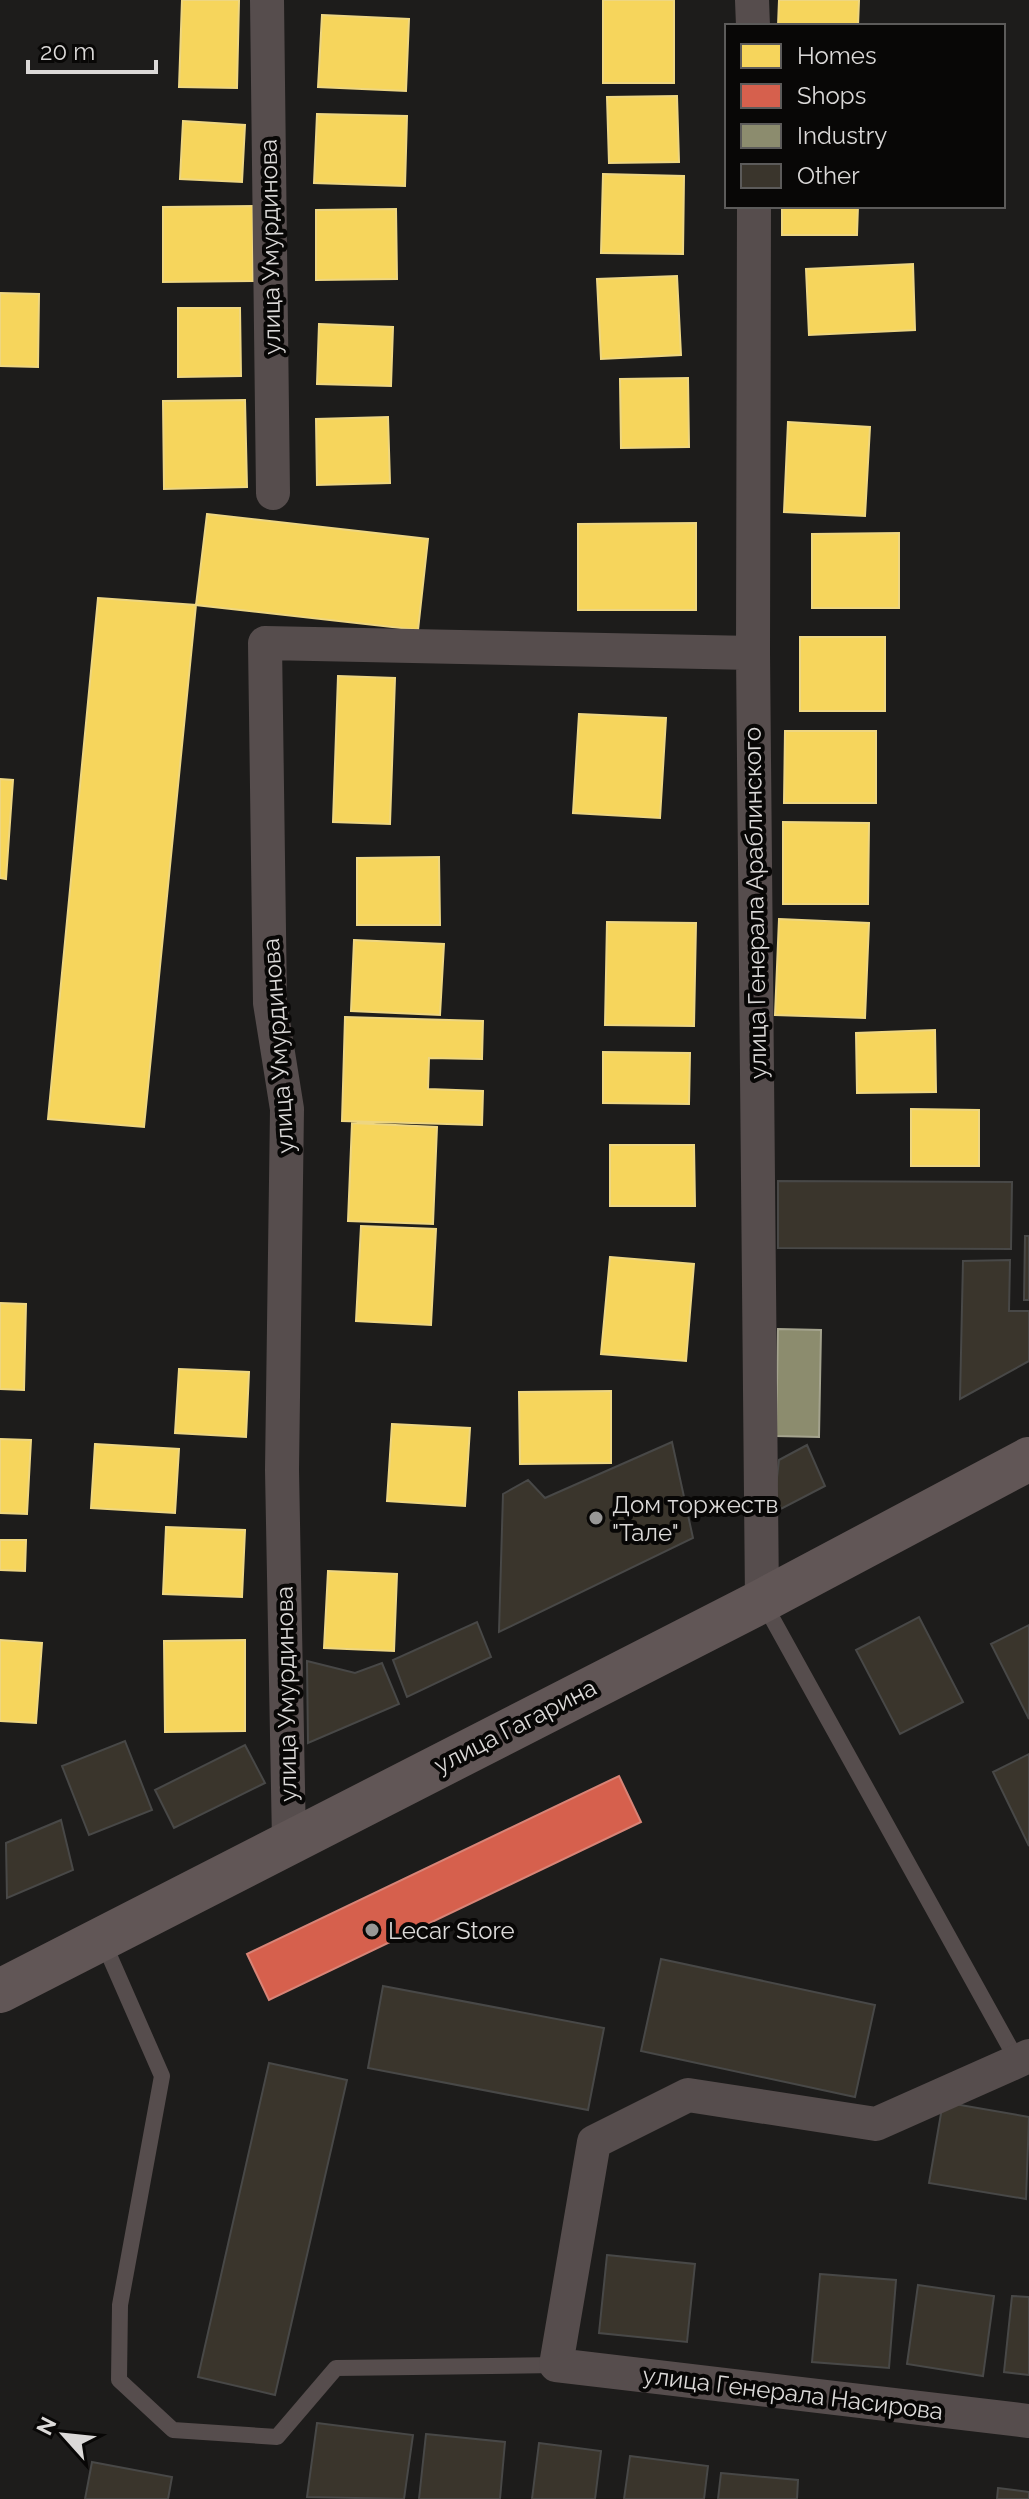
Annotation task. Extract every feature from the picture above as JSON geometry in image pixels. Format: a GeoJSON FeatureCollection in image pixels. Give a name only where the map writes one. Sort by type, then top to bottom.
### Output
{"type":"FeatureCollection","features":[{"type":"Feature","properties":{"kind":"main road","name":"улица Гагарина"},"geometry":{"type":"LineString","coordinates":[[0,1991],[762,1601],[1029,1459]]}},
{"type":"Feature","properties":{"kind":"street","name":"улица Умурдинова"},"geometry":{"type":"LineString","coordinates":[[267,0],[273,493]]}},
{"type":"Feature","properties":{"kind":"street"},"geometry":{"type":"LineString","coordinates":[[752,0],[753,24]]}},
{"type":"Feature","properties":{"kind":"street","name":"улица Генерала Араблинского"},"geometry":{"type":"LineString","coordinates":[[754,208],[753,653],[762,1601]]}},
{"type":"Feature","properties":{"kind":"street","name":"улица Умурдинова"},"geometry":{"type":"LineString","coordinates":[[289,1841],[282,1470],[287,1109],[270,1003],[265,643],[753,653]]}},
{"type":"Feature","properties":{"kind":"street"},"geometry":{"type":"LineString","coordinates":[[556,2365],[594,2142],[688,2095],[876,2124],[1024,2059]]}},
{"type":"Feature","properties":{"kind":"street","name":"улица Генерала Насирова"},"geometry":{"type":"LineString","coordinates":[[556,2365],[1029,2421]]}},
{"type":"Feature","properties":{"kind":"lane"},"geometry":{"type":"LineString","coordinates":[[762,1601],[1024,2059]]}},
{"type":"Feature","properties":{"kind":"lane"},"geometry":{"type":"LineString","coordinates":[[102,1938],[162,2076],[120,2305],[119,2380],[173,2430],[277,2437],[336,2368],[556,2365]]}},
{"type":"Feature","properties":{"kind":"building: Homes"},"geometry":{"type":"Polygon","coordinates":[[[182,0],[239,0],[237,88],[179,87],[182,0]]]}},
{"type":"Feature","properties":{"kind":"building: Homes"},"geometry":{"type":"Polygon","coordinates":[[[603,0],[674,0],[674,83],[603,83],[603,0]]]}},
{"type":"Feature","properties":{"kind":"building: Homes"},"geometry":{"type":"Polygon","coordinates":[[[779,0],[859,0],[858,24],[778,24],[779,0]]]}},
{"type":"Feature","properties":{"kind":"building: Homes"},"geometry":{"type":"Polygon","coordinates":[[[322,15],[409,19],[406,91],[318,87],[322,15]]]}},
{"type":"Feature","properties":{"kind":"building: Homes"},"geometry":{"type":"Polygon","coordinates":[[[677,96],[679,162],[609,163],[607,97],[677,96]]]}},
{"type":"Feature","properties":{"kind":"building: Homes"},"geometry":{"type":"Polygon","coordinates":[[[317,114],[407,116],[405,186],[314,183],[317,114]]]}},
{"type":"Feature","properties":{"kind":"building: Homes"},"geometry":{"type":"Polygon","coordinates":[[[183,121],[245,125],[242,182],[180,179],[183,121]]]}},
{"type":"Feature","properties":{"kind":"building: Homes"},"geometry":{"type":"Polygon","coordinates":[[[603,174],[684,176],[683,254],[601,253],[603,174]]]}},
{"type":"Feature","properties":{"kind":"building: Homes"},"geometry":{"type":"Polygon","coordinates":[[[253,206],[253,281],[163,282],[163,207],[253,206]]]}},
{"type":"Feature","properties":{"kind":"building: Homes"},"geometry":{"type":"Polygon","coordinates":[[[782,208],[858,208],[857,235],[782,235],[782,208]]]}},
{"type":"Feature","properties":{"kind":"building: Homes"},"geometry":{"type":"Polygon","coordinates":[[[396,209],[397,279],[316,280],[316,210],[396,209]]]}},
{"type":"Feature","properties":{"kind":"building: Homes"},"geometry":{"type":"Polygon","coordinates":[[[913,264],[915,330],[809,335],[806,269],[913,264]]]}},
{"type":"Feature","properties":{"kind":"building: Homes"},"geometry":{"type":"Polygon","coordinates":[[[677,276],[681,355],[601,359],[597,279],[677,276]]]}},
{"type":"Feature","properties":{"kind":"building: Homes"},"geometry":{"type":"Polygon","coordinates":[[[0,293],[39,294],[38,367],[0,366],[0,293]]]}},
{"type":"Feature","properties":{"kind":"building: Homes"},"geometry":{"type":"Polygon","coordinates":[[[178,308],[240,308],[241,376],[178,377],[178,308]]]}},
{"type":"Feature","properties":{"kind":"building: Homes"},"geometry":{"type":"Polygon","coordinates":[[[319,324],[393,327],[391,386],[317,384],[319,324]]]}},
{"type":"Feature","properties":{"kind":"building: Homes"},"geometry":{"type":"Polygon","coordinates":[[[688,378],[689,447],[621,448],[620,379],[688,378]]]}},
{"type":"Feature","properties":{"kind":"building: Homes"},"geometry":{"type":"Polygon","coordinates":[[[245,400],[247,487],[164,489],[163,401],[245,400]]]}},
{"type":"Feature","properties":{"kind":"building: Homes"},"geometry":{"type":"Polygon","coordinates":[[[388,417],[390,483],[317,485],[316,419],[388,417]]]}},
{"type":"Feature","properties":{"kind":"building: Homes"},"geometry":{"type":"Polygon","coordinates":[[[788,422],[870,427],[865,516],[784,512],[788,422]]]}},
{"type":"Feature","properties":{"kind":"building: Homes"},"geometry":{"type":"Polygon","coordinates":[[[207,514],[428,539],[418,630],[196,605],[207,514]]]}},
{"type":"Feature","properties":{"kind":"building: Homes"},"geometry":{"type":"Polygon","coordinates":[[[696,523],[696,610],[578,610],[578,524],[696,523]]]}},
{"type":"Feature","properties":{"kind":"building: Homes"},"geometry":{"type":"Polygon","coordinates":[[[899,533],[899,608],[812,608],[812,534],[899,533]]]}},
{"type":"Feature","properties":{"kind":"building: Homes"},"geometry":{"type":"Polygon","coordinates":[[[98,598],[196,605],[144,1127],[48,1119],[98,598]]]}},
{"type":"Feature","properties":{"kind":"building: Homes"},"geometry":{"type":"Polygon","coordinates":[[[800,637],[885,637],[885,711],[800,711],[800,637]]]}},
{"type":"Feature","properties":{"kind":"building: Homes"},"geometry":{"type":"Polygon","coordinates":[[[338,676],[395,678],[390,824],[333,822],[338,676]]]}},
{"type":"Feature","properties":{"kind":"building: Homes"},"geometry":{"type":"Polygon","coordinates":[[[579,714],[666,718],[660,818],[573,813],[579,714]]]}},
{"type":"Feature","properties":{"kind":"building: Homes"},"geometry":{"type":"Polygon","coordinates":[[[785,731],[876,731],[876,803],[784,803],[785,731]]]}},
{"type":"Feature","properties":{"kind":"building: Homes"},"geometry":{"type":"Polygon","coordinates":[[[0,779],[13,780],[6,879],[0,878],[0,779]]]}},
{"type":"Feature","properties":{"kind":"building: Homes"},"geometry":{"type":"Polygon","coordinates":[[[783,822],[869,823],[868,904],[783,904],[783,822]]]}},
{"type":"Feature","properties":{"kind":"building: Homes"},"geometry":{"type":"Polygon","coordinates":[[[439,857],[440,925],[357,925],[357,858],[439,857]]]}},
{"type":"Feature","properties":{"kind":"building: Homes"},"geometry":{"type":"Polygon","coordinates":[[[779,919],[869,923],[865,1018],[775,1015],[779,919]]]}},
{"type":"Feature","properties":{"kind":"building: Homes"},"geometry":{"type":"Polygon","coordinates":[[[607,922],[696,923],[694,1026],[605,1025],[607,922]]]}},
{"type":"Feature","properties":{"kind":"building: Homes"},"geometry":{"type":"Polygon","coordinates":[[[354,940],[444,944],[440,1015],[351,1011],[354,940]]]}},
{"type":"Feature","properties":{"kind":"building: Homes"},"geometry":{"type":"Polygon","coordinates":[[[345,1017],[483,1021],[482,1059],[429,1058],[428,1089],[483,1091],[482,1125],[342,1121],[345,1017]]]}},
{"type":"Feature","properties":{"kind":"building: Homes"},"geometry":{"type":"Polygon","coordinates":[[[935,1030],[936,1092],[857,1093],[856,1033],[935,1030]]]}},
{"type":"Feature","properties":{"kind":"building: Homes"},"geometry":{"type":"Polygon","coordinates":[[[603,1052],[690,1053],[689,1104],[603,1103],[603,1052]]]}},
{"type":"Feature","properties":{"kind":"building: Homes"},"geometry":{"type":"Polygon","coordinates":[[[911,1109],[979,1110],[979,1166],[911,1166],[911,1109]]]}},
{"type":"Feature","properties":{"kind":"building: Homes"},"geometry":{"type":"Polygon","coordinates":[[[352,1123],[437,1127],[433,1224],[348,1221],[352,1123]]]}},
{"type":"Feature","properties":{"kind":"building: Homes"},"geometry":{"type":"Polygon","coordinates":[[[610,1145],[694,1145],[695,1206],[610,1206],[610,1145]]]}},
{"type":"Feature","properties":{"kind":"building: Homes"},"geometry":{"type":"Polygon","coordinates":[[[361,1226],[436,1229],[431,1325],[356,1321],[361,1226]]]}},
{"type":"Feature","properties":{"kind":"building: Homes"},"geometry":{"type":"Polygon","coordinates":[[[610,1257],[694,1264],[686,1361],[601,1354],[610,1257]]]}},
{"type":"Feature","properties":{"kind":"building: Homes"},"geometry":{"type":"Polygon","coordinates":[[[0,1303],[26,1304],[24,1390],[0,1389],[0,1303]]]}},
{"type":"Feature","properties":{"kind":"building: Homes"},"geometry":{"type":"Polygon","coordinates":[[[179,1369],[249,1372],[246,1437],[175,1433],[179,1369]]]}},
{"type":"Feature","properties":{"kind":"building: Homes"},"geometry":{"type":"Polygon","coordinates":[[[611,1391],[611,1463],[520,1464],[519,1392],[611,1391]]]}},
{"type":"Feature","properties":{"kind":"building: Homes"},"geometry":{"type":"Polygon","coordinates":[[[392,1424],[470,1428],[465,1506],[387,1501],[392,1424]]]}},
{"type":"Feature","properties":{"kind":"building: Homes"},"geometry":{"type":"Polygon","coordinates":[[[0,1439],[31,1440],[27,1514],[0,1513],[0,1439]]]}},
{"type":"Feature","properties":{"kind":"building: Homes"},"geometry":{"type":"Polygon","coordinates":[[[95,1444],[179,1449],[175,1513],[91,1508],[95,1444]]]}},
{"type":"Feature","properties":{"kind":"building: Homes"},"geometry":{"type":"Polygon","coordinates":[[[166,1527],[245,1530],[242,1597],[163,1594],[166,1527]]]}},
{"type":"Feature","properties":{"kind":"building: Homes"},"geometry":{"type":"Polygon","coordinates":[[[0,1540],[26,1540],[25,1571],[0,1570],[0,1540]]]}},
{"type":"Feature","properties":{"kind":"building: Homes"},"geometry":{"type":"Polygon","coordinates":[[[328,1571],[397,1574],[394,1651],[324,1648],[328,1571]]]}},
{"type":"Feature","properties":{"kind":"building: Homes"},"geometry":{"type":"Polygon","coordinates":[[[0,1640],[42,1643],[36,1723],[0,1721],[0,1640]]]}},
{"type":"Feature","properties":{"kind":"building: Homes"},"geometry":{"type":"Polygon","coordinates":[[[245,1640],[245,1731],[165,1732],[164,1641],[245,1640]]]}},
{"type":"Feature","properties":{"kind":"building: Shops"},"geometry":{"type":"Polygon","coordinates":[[[619,1776],[641,1822],[269,2000],[247,1954],[619,1776]]]}},
{"type":"Feature","properties":{"kind":"building: Industry"},"geometry":{"type":"Polygon","coordinates":[[[778,1329],[821,1330],[819,1437],[776,1436],[778,1329]]]}},
{"type":"Feature","properties":{"kind":"building: Other"},"geometry":{"type":"Polygon","coordinates":[[[778,1181],[1012,1182],[1011,1249],[778,1248],[778,1181]]]}},
{"type":"Feature","properties":{"kind":"building: Other"},"geometry":{"type":"Polygon","coordinates":[[[1025,1236],[1029,1236],[1029,1300],[1024,1300],[1025,1236]]]}},
{"type":"Feature","properties":{"kind":"building: Other"},"geometry":{"type":"Polygon","coordinates":[[[1010,1260],[1009,1311],[1029,1311],[1029,1361],[960,1399],[963,1261],[1010,1260]]]}},
{"type":"Feature","properties":{"kind":"building: Other","name":"Дом торжеств \"Тале\""},"geometry":{"type":"Polygon","coordinates":[[[672,1442],[693,1538],[499,1632],[503,1494],[528,1480],[545,1498],[672,1442]]]}},
{"type":"Feature","properties":{"kind":"building: Other"},"geometry":{"type":"Polygon","coordinates":[[[807,1445],[825,1486],[773,1513],[779,1460],[807,1445]]]}},
{"type":"Feature","properties":{"kind":"building: Other"},"geometry":{"type":"Polygon","coordinates":[[[919,1617],[963,1702],[900,1734],[856,1650],[919,1617]]]}},
{"type":"Feature","properties":{"kind":"building: Other"},"geometry":{"type":"Polygon","coordinates":[[[477,1622],[491,1657],[407,1697],[393,1660],[477,1622]]]}},
{"type":"Feature","properties":{"kind":"building: Other"},"geometry":{"type":"Polygon","coordinates":[[[1029,1625],[1029,1719],[991,1644],[1029,1625]]]}},
{"type":"Feature","properties":{"kind":"building: Other"},"geometry":{"type":"Polygon","coordinates":[[[307,1661],[355,1673],[382,1663],[399,1704],[308,1743],[307,1661]]]}},
{"type":"Feature","properties":{"kind":"building: Other"},"geometry":{"type":"Polygon","coordinates":[[[125,1741],[152,1810],[89,1835],[62,1766],[125,1741]]]}},
{"type":"Feature","properties":{"kind":"building: Other"},"geometry":{"type":"Polygon","coordinates":[[[245,1745],[265,1783],[174,1828],[155,1790],[245,1745]]]}},
{"type":"Feature","properties":{"kind":"building: Other"},"geometry":{"type":"Polygon","coordinates":[[[1029,1754],[1029,1846],[993,1772],[1029,1754]]]}},
{"type":"Feature","properties":{"kind":"building: Other"},"geometry":{"type":"Polygon","coordinates":[[[61,1820],[73,1870],[7,1898],[6,1843],[61,1820]]]}},
{"type":"Feature","properties":{"kind":"building: Other"},"geometry":{"type":"Polygon","coordinates":[[[661,1959],[875,2005],[855,2097],[641,2051],[661,1959]]]}},
{"type":"Feature","properties":{"kind":"building: Other"},"geometry":{"type":"Polygon","coordinates":[[[383,1986],[604,2028],[588,2110],[368,2068],[383,1986]]]}},
{"type":"Feature","properties":{"kind":"building: Other"},"geometry":{"type":"Polygon","coordinates":[[[269,2063],[347,2080],[275,2395],[198,2377],[269,2063]]]}},
{"type":"Feature","properties":{"kind":"building: Other"},"geometry":{"type":"Polygon","coordinates":[[[943,2102],[1029,2117],[1026,2199],[929,2183],[943,2102]]]}},
{"type":"Feature","properties":{"kind":"building: Other"},"geometry":{"type":"Polygon","coordinates":[[[607,2255],[695,2264],[687,2342],[599,2333],[607,2255]]]}},
{"type":"Feature","properties":{"kind":"building: Other"},"geometry":{"type":"Polygon","coordinates":[[[820,2274],[896,2280],[889,2368],[812,2362],[820,2274]]]}},
{"type":"Feature","properties":{"kind":"building: Other"},"geometry":{"type":"Polygon","coordinates":[[[918,2285],[994,2296],[983,2376],[907,2364],[918,2285]]]}},
{"type":"Feature","properties":{"kind":"building: Other"},"geometry":{"type":"Polygon","coordinates":[[[1012,2296],[1029,2297],[1029,2375],[1004,2372],[1012,2296]]]}},
{"type":"Feature","properties":{"kind":"building: Other"},"geometry":{"type":"Polygon","coordinates":[[[317,2423],[413,2435],[404,2499],[307,2497],[317,2423]]]}},
{"type":"Feature","properties":{"kind":"building: Other"},"geometry":{"type":"Polygon","coordinates":[[[426,2434],[505,2442],[500,2499],[419,2499],[426,2434]]]}},
{"type":"Feature","properties":{"kind":"building: Other"},"geometry":{"type":"Polygon","coordinates":[[[539,2443],[601,2451],[595,2499],[532,2499],[539,2443]]]}},
{"type":"Feature","properties":{"kind":"building: Other"},"geometry":{"type":"Polygon","coordinates":[[[630,2456],[708,2466],[704,2499],[624,2499],[630,2456]]]}},
{"type":"Feature","properties":{"kind":"building: Other"},"geometry":{"type":"Polygon","coordinates":[[[92,2462],[172,2477],[168,2499],[85,2499],[92,2462]]]}},
{"type":"Feature","properties":{"kind":"building: Other"},"geometry":{"type":"Polygon","coordinates":[[[721,2473],[798,2480],[797,2499],[718,2499],[721,2473]]]}},
{"type":"Feature","properties":{"kind":"building: Other"},"geometry":{"type":"Polygon","coordinates":[[[998,2488],[1029,2492],[1029,2499],[997,2499],[998,2488]]]}},
{"type":"Feature","properties":{"kind":"place","name":"Дом торжеств \"Тале\""},"geometry":{"type":"Point","coordinates":[596,1518]}},
{"type":"Feature","properties":{"kind":"place","name":"Lecar Store"},"geometry":{"type":"Point","coordinates":[372,1930]}}]}
